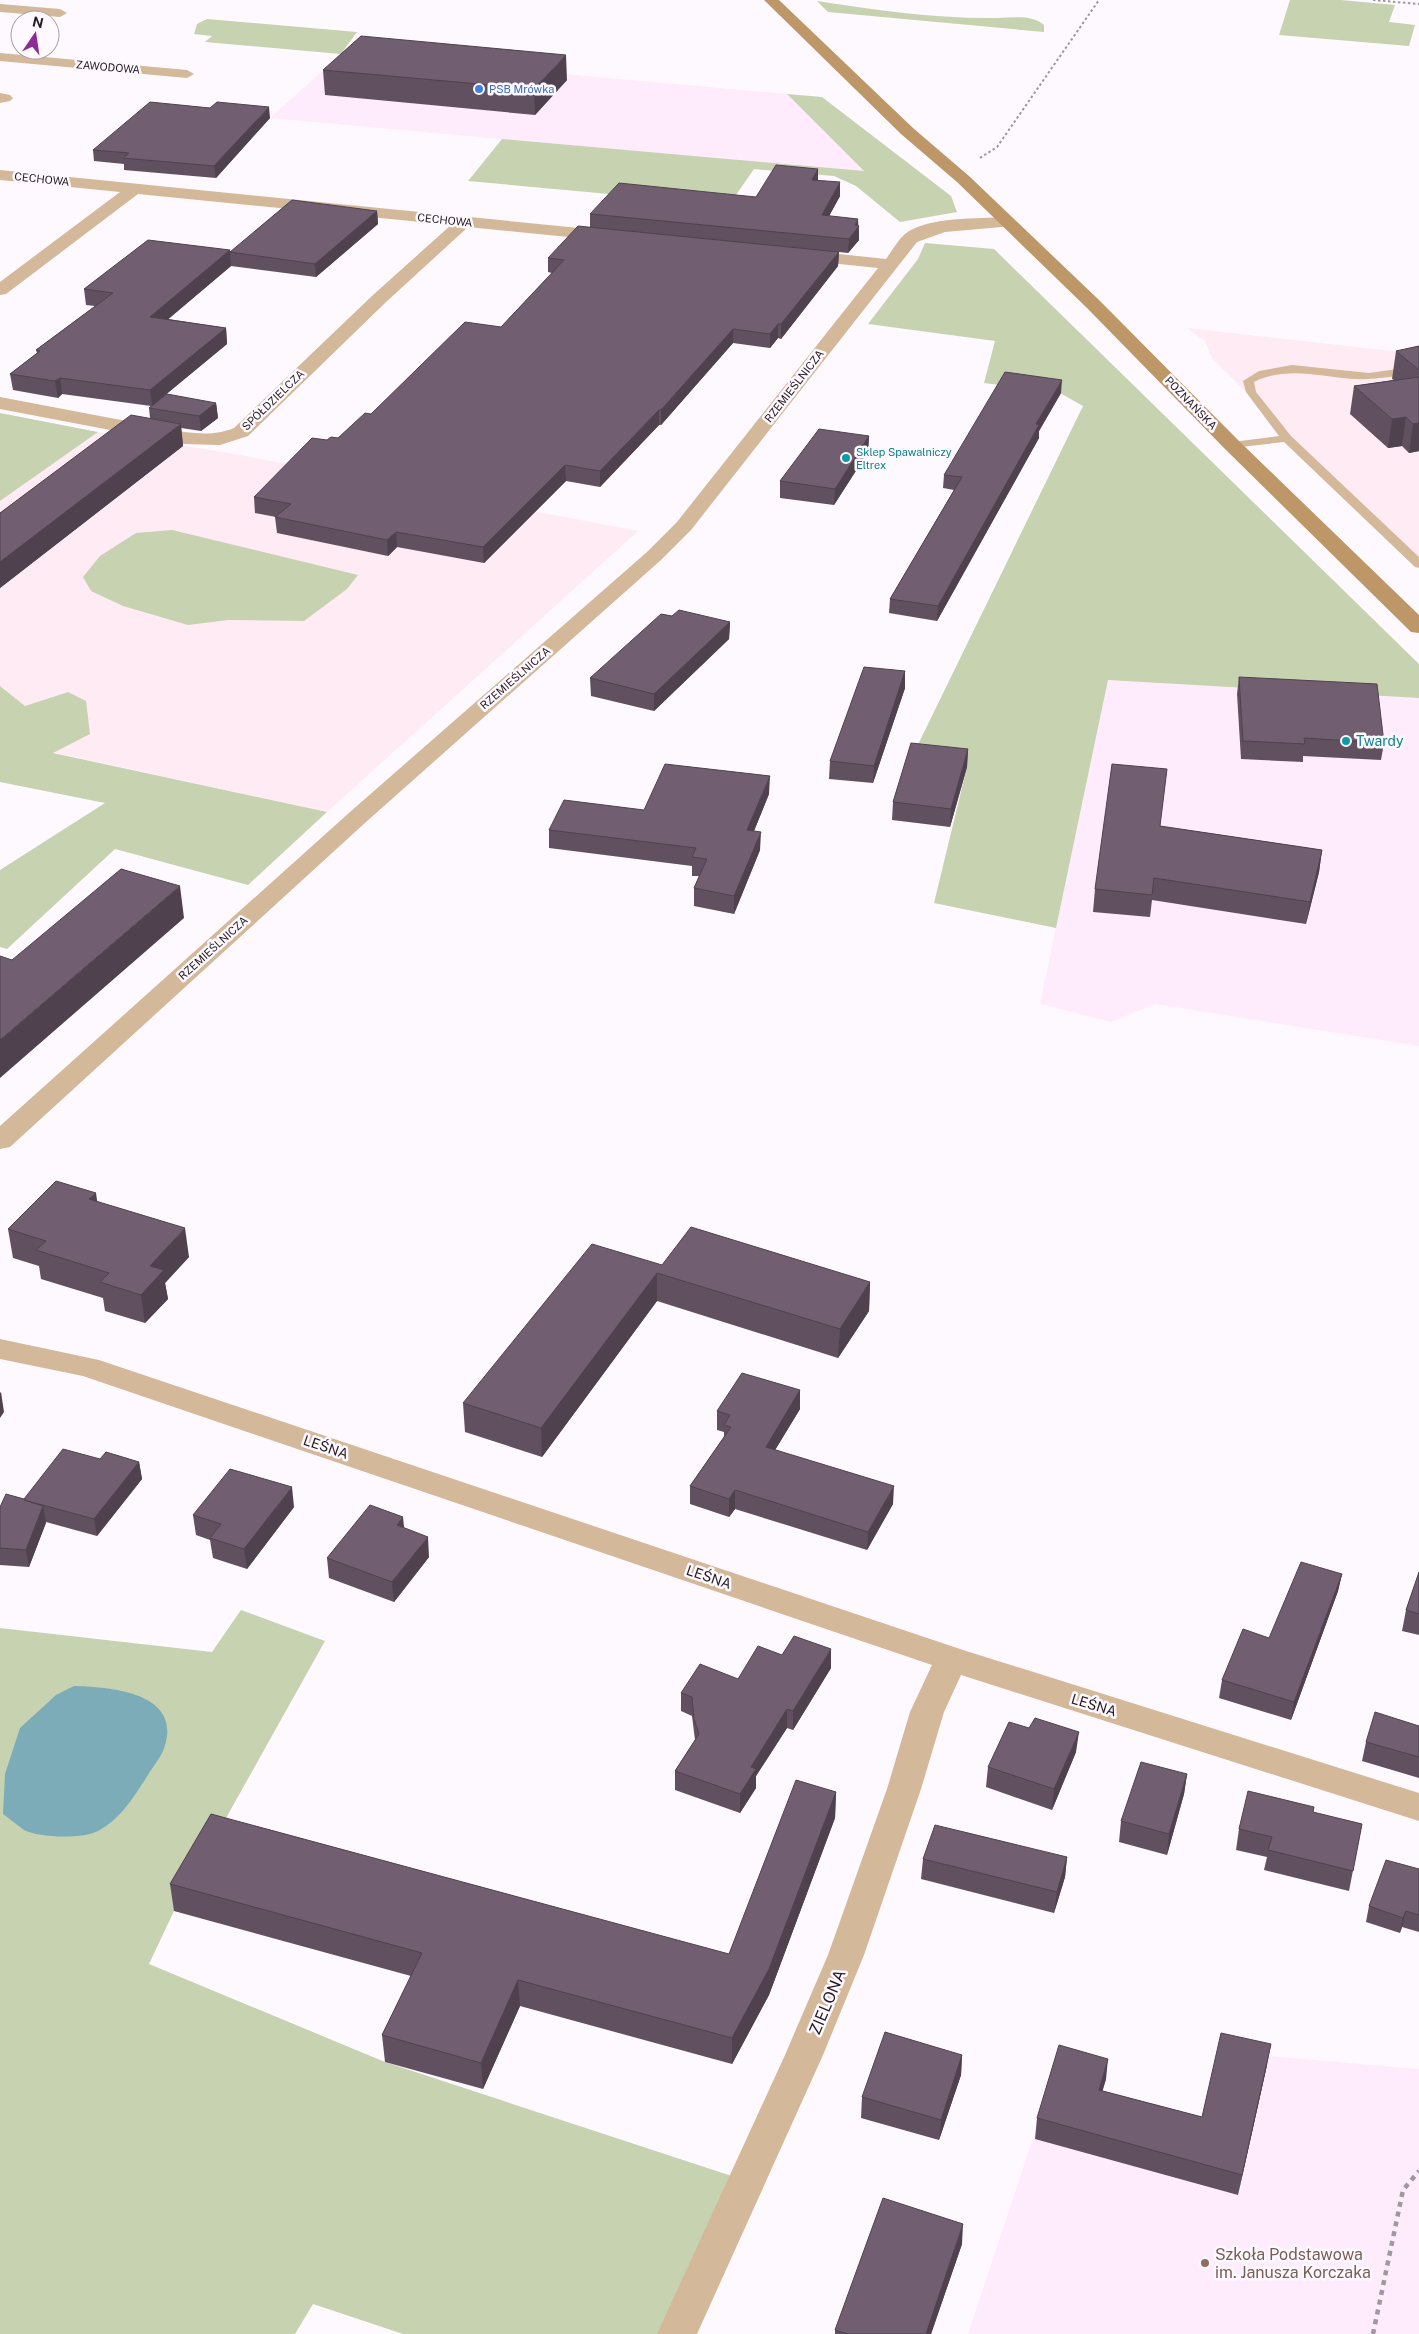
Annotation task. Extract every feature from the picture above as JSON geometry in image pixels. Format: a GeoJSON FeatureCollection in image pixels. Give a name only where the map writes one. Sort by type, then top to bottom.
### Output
{"type":"FeatureCollection","features":[{"type":"Feature","properties":{"kind":"main road","name":"POZNAŃSKA"},"geometry":{"type":"LineString","coordinates":[[771,0],[907,131],[963,178],[1107,318],[1232,445],[1419,627]]}},
{"type":"Feature","properties":{"kind":"street"},"geometry":{"type":"LineString","coordinates":[[0,8],[24,10]]}},
{"type":"Feature","properties":{"kind":"street","name":"ZAWODOWA"},"geometry":{"type":"LineString","coordinates":[[0,57],[186,74]]}},
{"type":"Feature","properties":{"kind":"street","name":"CECHOWA"},"geometry":{"type":"LineString","coordinates":[[0,175],[622,238]]}},
{"type":"Feature","properties":{"kind":"street"},"geometry":{"type":"LineString","coordinates":[[0,290],[135,188]]}},
{"type":"Feature","properties":{"kind":"street","name":"SPÓŁDZIELCZA"},"geometry":{"type":"LineString","coordinates":[[0,403],[184,438],[213,441],[229,437],[241,432],[379,299],[464,222]]}},
{"type":"Feature","properties":{"kind":"street","name":"RZEMIEŚLNICZA"},"geometry":{"type":"LineString","coordinates":[[0,1140],[358,817],[654,556],[684,526],[715,489],[911,238],[922,232],[1007,222]]}},
{"type":"Feature","properties":{"kind":"street"},"geometry":{"type":"LineString","coordinates":[[780,253],[889,264]]}},
{"type":"Feature","properties":{"kind":"street","name":"LEŚNA"},"geometry":{"type":"LineString","coordinates":[[0,1349],[88,1367],[951,1660],[1419,1807]]}},
{"type":"Feature","properties":{"kind":"street","name":"ZIELONA"},"geometry":{"type":"LineString","coordinates":[[677,2334],[804,2055],[846,1955],[898,1807],[927,1712],[951,1660]]}},
{"type":"Feature","properties":{"kind":"lane"},"geometry":{"type":"LineString","coordinates":[[1419,369],[1369,376],[1296,368],[1262,372],[1248,381],[1251,392],[1287,438],[1419,564]]}},
{"type":"Feature","properties":{"kind":"lane"},"geometry":{"type":"LineString","coordinates":[[1232,445],[1287,438]]}},
{"type":"Feature","properties":{"kind":"path"},"geometry":{"type":"LineString","coordinates":[[946,163],[979,158],[997,147],[1099,0]]}},
{"type":"Feature","properties":{"kind":"path"},"geometry":{"type":"LineString","coordinates":[[1373,0],[1419,4]]}},
{"type":"Feature","properties":{"kind":"path"},"geometry":{"type":"LineString","coordinates":[[1373,2334],[1403,2190],[1419,2172]]}},
{"type":"Feature","properties":{"kind":"shaded area"},"geometry":{"type":"Polygon","coordinates":[[[341,54],[787,94],[865,172],[270,118],[341,54]]]}},
{"type":"Feature","properties":{"kind":"shaded area"},"geometry":{"type":"Polygon","coordinates":[[[1187,328],[1419,354],[1419,557],[1409,556],[1212,358],[1205,341],[1187,328]]]}},
{"type":"Feature","properties":{"kind":"shaded area"},"geometry":{"type":"Polygon","coordinates":[[[98,432],[240,455],[638,531],[327,812],[52,752],[68,692],[25,706],[0,686],[0,501],[98,432]]]}},
{"type":"Feature","properties":{"kind":"shaded area"},"geometry":{"type":"Polygon","coordinates":[[[1108,680],[1419,698],[1419,1046],[1155,1004],[1111,1022],[1040,1004],[1108,680]]]}},
{"type":"Feature","properties":{"kind":"shaded area","name":"Szkoła Podstawowa im. Janusza Korczaka"},"geometry":{"type":"Polygon","coordinates":[[[1267,2056],[1419,2069],[1419,2334],[968,2334],[1033,2138],[1240,2191],[1267,2056]]]}},
{"type":"Feature","properties":{"kind":"green space"},"geometry":{"type":"Polygon","coordinates":[[[1290,0],[1341,0],[1395,5],[1389,22],[1415,25],[1409,46],[1279,35],[1290,0]]]}},
{"type":"Feature","properties":{"kind":"green space"},"geometry":{"type":"Polygon","coordinates":[[[817,1],[884,11],[929,15],[974,18],[1028,18],[1044,25],[1044,32],[828,12],[817,1]]]}},
{"type":"Feature","properties":{"kind":"green space"},"geometry":{"type":"Polygon","coordinates":[[[207,19],[357,32],[341,54],[205,42],[212,36],[194,34],[197,24],[207,19]]]}},
{"type":"Feature","properties":{"kind":"green space"},"geometry":{"type":"Polygon","coordinates":[[[787,94],[822,97],[951,196],[957,212],[900,222],[856,186],[834,176],[754,169],[729,205],[468,181],[502,139],[864,171],[787,94]]]}},
{"type":"Feature","properties":{"kind":"green space"},"geometry":{"type":"Polygon","coordinates":[[[925,243],[994,249],[1419,664],[1419,698],[1108,680],[1056,928],[934,903],[967,767],[910,761],[1083,406],[1060,393],[984,383],[995,341],[868,324],[918,259],[925,243]]]}},
{"type":"Feature","properties":{"kind":"green space"},"geometry":{"type":"Polygon","coordinates":[[[0,413],[98,432],[0,501],[0,413]]]}},
{"type":"Feature","properties":{"kind":"green space"},"geometry":{"type":"Polygon","coordinates":[[[172,530],[358,575],[347,589],[304,621],[228,620],[188,625],[123,606],[91,591],[83,577],[100,556],[136,533],[172,530]]]}},
{"type":"Feature","properties":{"kind":"green space"},"geometry":{"type":"Polygon","coordinates":[[[0,686],[25,706],[68,692],[86,701],[90,734],[53,753],[327,812],[248,885],[115,849],[7,949],[0,947],[0,870],[105,803],[0,782],[0,686]]]}},
{"type":"Feature","properties":{"kind":"green space"},"geometry":{"type":"Polygon","coordinates":[[[241,1610],[325,1641],[174,1911],[149,1964],[385,2062],[747,2181],[677,2334],[403,2334],[313,2304],[295,2334],[0,2334],[0,1628],[212,1652],[241,1610]]]}},
{"type":"Feature","properties":{"kind":"water"},"geometry":{"type":"Polygon","coordinates":[[[74,1686],[122,1691],[139,1696],[152,1703],[162,1714],[167,1727],[164,1749],[133,1798],[114,1820],[106,1826],[91,1834],[72,1836],[50,1836],[31,1833],[3,1814],[5,1774],[20,1728],[56,1695],[74,1686]]]}},
{"type":"Feature","properties":{"kind":"building"},"geometry":{"type":"Polygon","coordinates":[[[361,36],[566,55],[534,89],[323,70],[361,36]]]}},
{"type":"Feature","properties":{"kind":"building"},"geometry":{"type":"Polygon","coordinates":[[[150,102],[210,108],[217,102],[269,107],[214,166],[123,158],[129,153],[93,150],[150,102]]]}},
{"type":"Feature","properties":{"kind":"building"},"geometry":{"type":"Polygon","coordinates":[[[776,165],[818,169],[812,180],[840,182],[822,215],[858,219],[855,225],[859,226],[849,239],[590,214],[619,183],[756,197],[776,165]]]}},
{"type":"Feature","properties":{"kind":"building"},"geometry":{"type":"Polygon","coordinates":[[[292,200],[377,211],[315,264],[230,252],[292,200]]]}},
{"type":"Feature","properties":{"kind":"building"},"geometry":{"type":"Polygon","coordinates":[[[578,226],[839,252],[781,324],[778,324],[770,334],[733,329],[661,410],[600,471],[565,465],[483,547],[396,532],[387,540],[275,517],[291,504],[254,497],[312,438],[327,440],[331,437],[338,438],[365,413],[371,414],[465,322],[501,327],[564,260],[548,258],[578,226]]]}},
{"type":"Feature","properties":{"kind":"building"},"geometry":{"type":"Polygon","coordinates":[[[148,240],[230,250],[150,317],[226,328],[150,390],[60,378],[55,381],[10,374],[40,351],[36,350],[113,293],[84,289],[148,240]]]}},
{"type":"Feature","properties":{"kind":"building"},"geometry":{"type":"Polygon","coordinates":[[[1419,346],[1419,370],[1396,351],[1419,346]]]}},
{"type":"Feature","properties":{"kind":"building"},"geometry":{"type":"Polygon","coordinates":[[[1005,372],[1062,380],[1036,424],[1039,425],[938,606],[890,599],[962,477],[944,475],[1005,372]]]}},
{"type":"Feature","properties":{"kind":"building"},"geometry":{"type":"Polygon","coordinates":[[[1419,377],[1419,423],[1413,424],[1406,417],[1392,419],[1354,386],[1419,377]]]}},
{"type":"Feature","properties":{"kind":"building"},"geometry":{"type":"Polygon","coordinates":[[[167,394],[216,403],[199,416],[149,408],[167,394]]]}},
{"type":"Feature","properties":{"kind":"building"},"geometry":{"type":"Polygon","coordinates":[[[131,415],[181,424],[0,562],[0,513],[131,415]]]}},
{"type":"Feature","properties":{"kind":"building"},"geometry":{"type":"Polygon","coordinates":[[[819,429],[869,436],[835,489],[780,481],[819,429]]]}},
{"type":"Feature","properties":{"kind":"building"},"geometry":{"type":"Polygon","coordinates":[[[679,610],[730,622],[654,694],[590,678],[661,614],[672,616],[679,610]]]}},
{"type":"Feature","properties":{"kind":"building"},"geometry":{"type":"Polygon","coordinates":[[[864,667],[905,671],[874,766],[830,761],[864,667]]]}},
{"type":"Feature","properties":{"kind":"building"},"geometry":{"type":"Polygon","coordinates":[[[1239,677],[1377,684],[1384,743],[1304,738],[1305,744],[1243,741],[1239,677]]]}},
{"type":"Feature","properties":{"kind":"building"},"geometry":{"type":"Polygon","coordinates":[[[911,743],[968,749],[951,809],[893,802],[911,743]]]}},
{"type":"Feature","properties":{"kind":"building"},"geometry":{"type":"Polygon","coordinates":[[[665,764],[770,776],[747,830],[761,832],[734,896],[694,888],[707,859],[692,857],[696,848],[549,830],[564,800],[644,810],[665,764]]]}},
{"type":"Feature","properties":{"kind":"building"},"geometry":{"type":"Polygon","coordinates":[[[1112,764],[1167,769],[1160,826],[1322,850],[1310,902],[1154,878],[1152,895],[1095,889],[1112,764]]]}},
{"type":"Feature","properties":{"kind":"building"},"geometry":{"type":"Polygon","coordinates":[[[121,869],[180,886],[0,1040],[0,956],[12,960],[121,869]]]}},
{"type":"Feature","properties":{"kind":"building"},"geometry":{"type":"Polygon","coordinates":[[[56,1181],[96,1193],[89,1199],[185,1228],[150,1266],[164,1270],[141,1295],[100,1282],[109,1273],[36,1250],[46,1241],[8,1229],[56,1181]]]}},
{"type":"Feature","properties":{"kind":"building"},"geometry":{"type":"Polygon","coordinates":[[[691,1227],[870,1282],[840,1329],[657,1273],[541,1428],[463,1403],[592,1244],[662,1265],[691,1227]]]}},
{"type":"Feature","properties":{"kind":"building"},"geometry":{"type":"Polygon","coordinates":[[[742,1373],[800,1390],[766,1447],[894,1486],[868,1532],[735,1490],[729,1499],[690,1486],[731,1427],[724,1425],[730,1415],[717,1411],[742,1373]]]}},
{"type":"Feature","properties":{"kind":"building"},"geometry":{"type":"Polygon","coordinates":[[[63,1449],[100,1459],[106,1452],[139,1462],[94,1519],[24,1500],[43,1506],[26,1550],[0,1548],[0,1507],[6,1494],[24,1499],[63,1449]]]}},
{"type":"Feature","properties":{"kind":"building"},"geometry":{"type":"Polygon","coordinates":[[[230,1469],[292,1487],[244,1549],[210,1538],[221,1524],[193,1515],[230,1469]]]}},
{"type":"Feature","properties":{"kind":"building"},"geometry":{"type":"Polygon","coordinates":[[[370,1505],[403,1517],[397,1525],[428,1537],[392,1582],[327,1558],[370,1505]]]}},
{"type":"Feature","properties":{"kind":"building"},"geometry":{"type":"Polygon","coordinates":[[[1301,1562],[1342,1574],[1294,1702],[1222,1680],[1243,1629],[1269,1638],[1301,1562]]]}},
{"type":"Feature","properties":{"kind":"building"},"geometry":{"type":"Polygon","coordinates":[[[1419,1572],[1419,1614],[1406,1610],[1419,1572]]]}},
{"type":"Feature","properties":{"kind":"building"},"geometry":{"type":"Polygon","coordinates":[[[794,1636],[831,1649],[793,1711],[787,1709],[751,1767],[756,1769],[740,1794],[675,1771],[699,1734],[694,1719],[692,1697],[681,1693],[700,1664],[738,1679],[758,1646],[782,1655],[794,1636]]]}},
{"type":"Feature","properties":{"kind":"building"},"geometry":{"type":"Polygon","coordinates":[[[1375,1712],[1419,1726],[1419,1757],[1366,1742],[1375,1712]]]}},
{"type":"Feature","properties":{"kind":"building"},"geometry":{"type":"Polygon","coordinates":[[[1035,1718],[1079,1732],[1054,1789],[988,1767],[1009,1722],[1029,1728],[1035,1718]]]}},
{"type":"Feature","properties":{"kind":"building"},"geometry":{"type":"Polygon","coordinates":[[[1141,1762],[1187,1774],[1169,1834],[1121,1821],[1141,1762]]]}},
{"type":"Feature","properties":{"kind":"building"},"geometry":{"type":"Polygon","coordinates":[[[796,1780],[836,1792],[769,1969],[732,2038],[518,1980],[481,2063],[382,2035],[422,1953],[170,1884],[211,1814],[729,1954],[796,1780]]]}},
{"type":"Feature","properties":{"kind":"building"},"geometry":{"type":"Polygon","coordinates":[[[1248,1791],[1314,1807],[1313,1812],[1362,1824],[1353,1871],[1268,1850],[1272,1837],[1239,1829],[1248,1791]]]}},
{"type":"Feature","properties":{"kind":"building"},"geometry":{"type":"Polygon","coordinates":[[[935,1825],[1067,1857],[1057,1892],[923,1859],[935,1825]]]}},
{"type":"Feature","properties":{"kind":"building"},"geometry":{"type":"Polygon","coordinates":[[[1386,1860],[1419,1869],[1419,1915],[1406,1911],[1403,1918],[1369,1906],[1386,1860]]]}},
{"type":"Feature","properties":{"kind":"building"},"geometry":{"type":"Polygon","coordinates":[[[885,2032],[962,2055],[941,2120],[862,2097],[885,2032]]]}},
{"type":"Feature","properties":{"kind":"building"},"geometry":{"type":"Polygon","coordinates":[[[1221,2033],[1271,2044],[1242,2175],[1037,2118],[1059,2045],[1108,2059],[1099,2090],[1202,2117],[1221,2033]]]}},
{"type":"Feature","properties":{"kind":"building"},"geometry":{"type":"Polygon","coordinates":[[[883,2198],[963,2224],[926,2334],[848,2334],[835,2330],[883,2198]]]}},
{"type":"Feature","properties":{"kind":"place","name":"PSB Mrówka"},"geometry":{"type":"Point","coordinates":[479,89]}},
{"type":"Feature","properties":{"kind":"place","name":"Sklep Spawalniczy Eltrex"},"geometry":{"type":"Point","coordinates":[846,458]}},
{"type":"Feature","properties":{"kind":"place","name":"Twardy"},"geometry":{"type":"Point","coordinates":[1346,741]}},
{"type":"Feature","properties":{"kind":"place","name":"Szkoła Podstawowa im. Janusza Korczaka"},"geometry":{"type":"Point","coordinates":[1205,2263]}}]}
